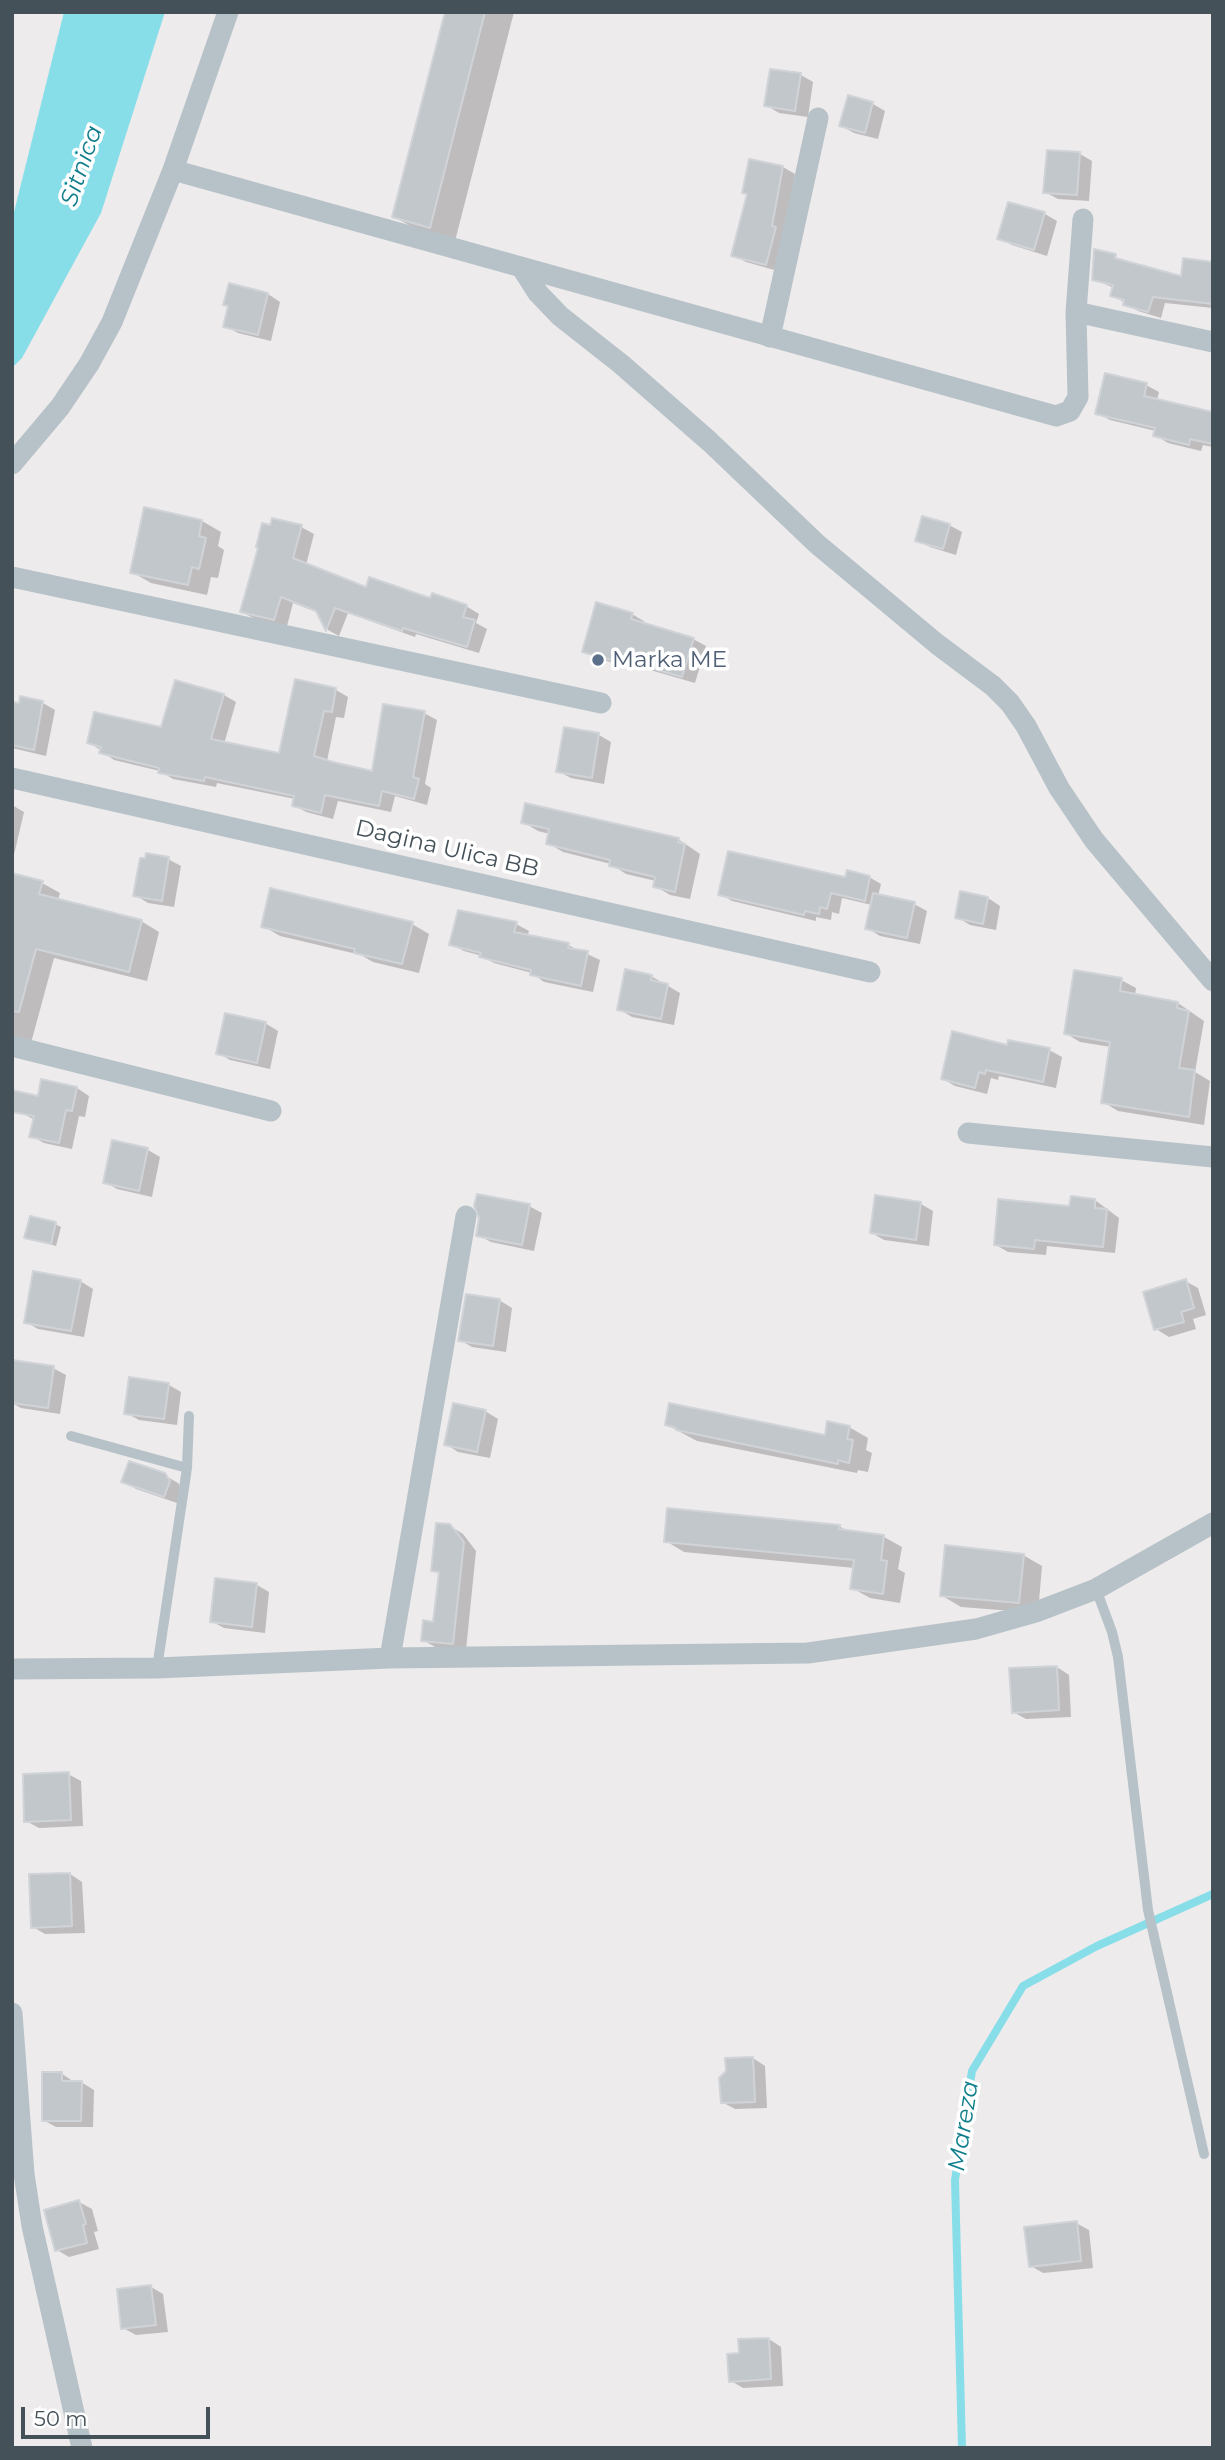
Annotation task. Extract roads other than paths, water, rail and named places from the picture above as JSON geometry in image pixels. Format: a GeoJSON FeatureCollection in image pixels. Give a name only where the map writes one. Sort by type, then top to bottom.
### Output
{"type":"FeatureCollection","features":[{"type":"Feature","properties":{"kind":"street"},"geometry":{"type":"LineString","coordinates":[[12,464],[60,407],[101,343],[121,303],[173,170],[228,12]]}},
{"type":"Feature","properties":{"kind":"street"},"geometry":{"type":"LineString","coordinates":[[770,337],[818,118]]}},
{"type":"Feature","properties":{"kind":"street"},"geometry":{"type":"LineString","coordinates":[[173,170],[1056,416],[1070,411],[1078,397],[1076,312],[1083,219]]}},
{"type":"Feature","properties":{"kind":"street"},"geometry":{"type":"LineString","coordinates":[[523,268],[538,293],[560,316],[641,381],[710,442],[817,544],[937,644],[993,686],[1010,703],[1027,726],[1059,788],[1094,840],[1213,981]]}},
{"type":"Feature","properties":{"kind":"street"},"geometry":{"type":"LineString","coordinates":[[1076,312],[1213,342]]}},
{"type":"Feature","properties":{"kind":"street"},"geometry":{"type":"LineString","coordinates":[[12,578],[601,703]]}},
{"type":"Feature","properties":{"kind":"street","name":"Dagina Ulica BB"},"geometry":{"type":"LineString","coordinates":[[12,778],[870,972]]}},
{"type":"Feature","properties":{"kind":"street"},"geometry":{"type":"LineString","coordinates":[[12,1046],[271,1111]]}},
{"type":"Feature","properties":{"kind":"street"},"geometry":{"type":"LineString","coordinates":[[968,1133],[1213,1157]]}},
{"type":"Feature","properties":{"kind":"street"},"geometry":{"type":"LineString","coordinates":[[390,1658],[466,1216]]}},
{"type":"Feature","properties":{"kind":"street"},"geometry":{"type":"LineString","coordinates":[[12,1669],[157,1668],[390,1658],[808,1653],[976,1629],[1036,1612],[1097,1589],[1213,1523]]}},
{"type":"Feature","properties":{"kind":"street"},"geometry":{"type":"LineString","coordinates":[[12,2013],[24,2174],[32,2226],[82,2448]]}},
{"type":"Feature","properties":{"kind":"lane"},"geometry":{"type":"LineString","coordinates":[[157,1668],[187,1468],[189,1416]]}},
{"type":"Feature","properties":{"kind":"lane"},"geometry":{"type":"LineString","coordinates":[[71,1436],[187,1468]]}},
{"type":"Feature","properties":{"kind":"lane"},"geometry":{"type":"LineString","coordinates":[[1097,1589],[1118,1657],[1149,1910],[1205,2154]]}},
{"type":"Feature","properties":{"kind":"water","name":"Sitnica"},"geometry":{"type":"Polygon","coordinates":[[[64,12],[165,12],[101,213],[22,358],[12,368],[12,220],[64,12]]]}},
{"type":"Feature","properties":{"kind":"waterway","name":"Mareza"},"geometry":{"type":"LineString","coordinates":[[962,2448],[955,2180],[972,2071],[1023,1986],[1097,1946],[1213,1894]]}},
{"type":"Feature","properties":{"kind":"place","name":"Marka ME"},"geometry":{"type":"Point","coordinates":[598,660]}}]}
